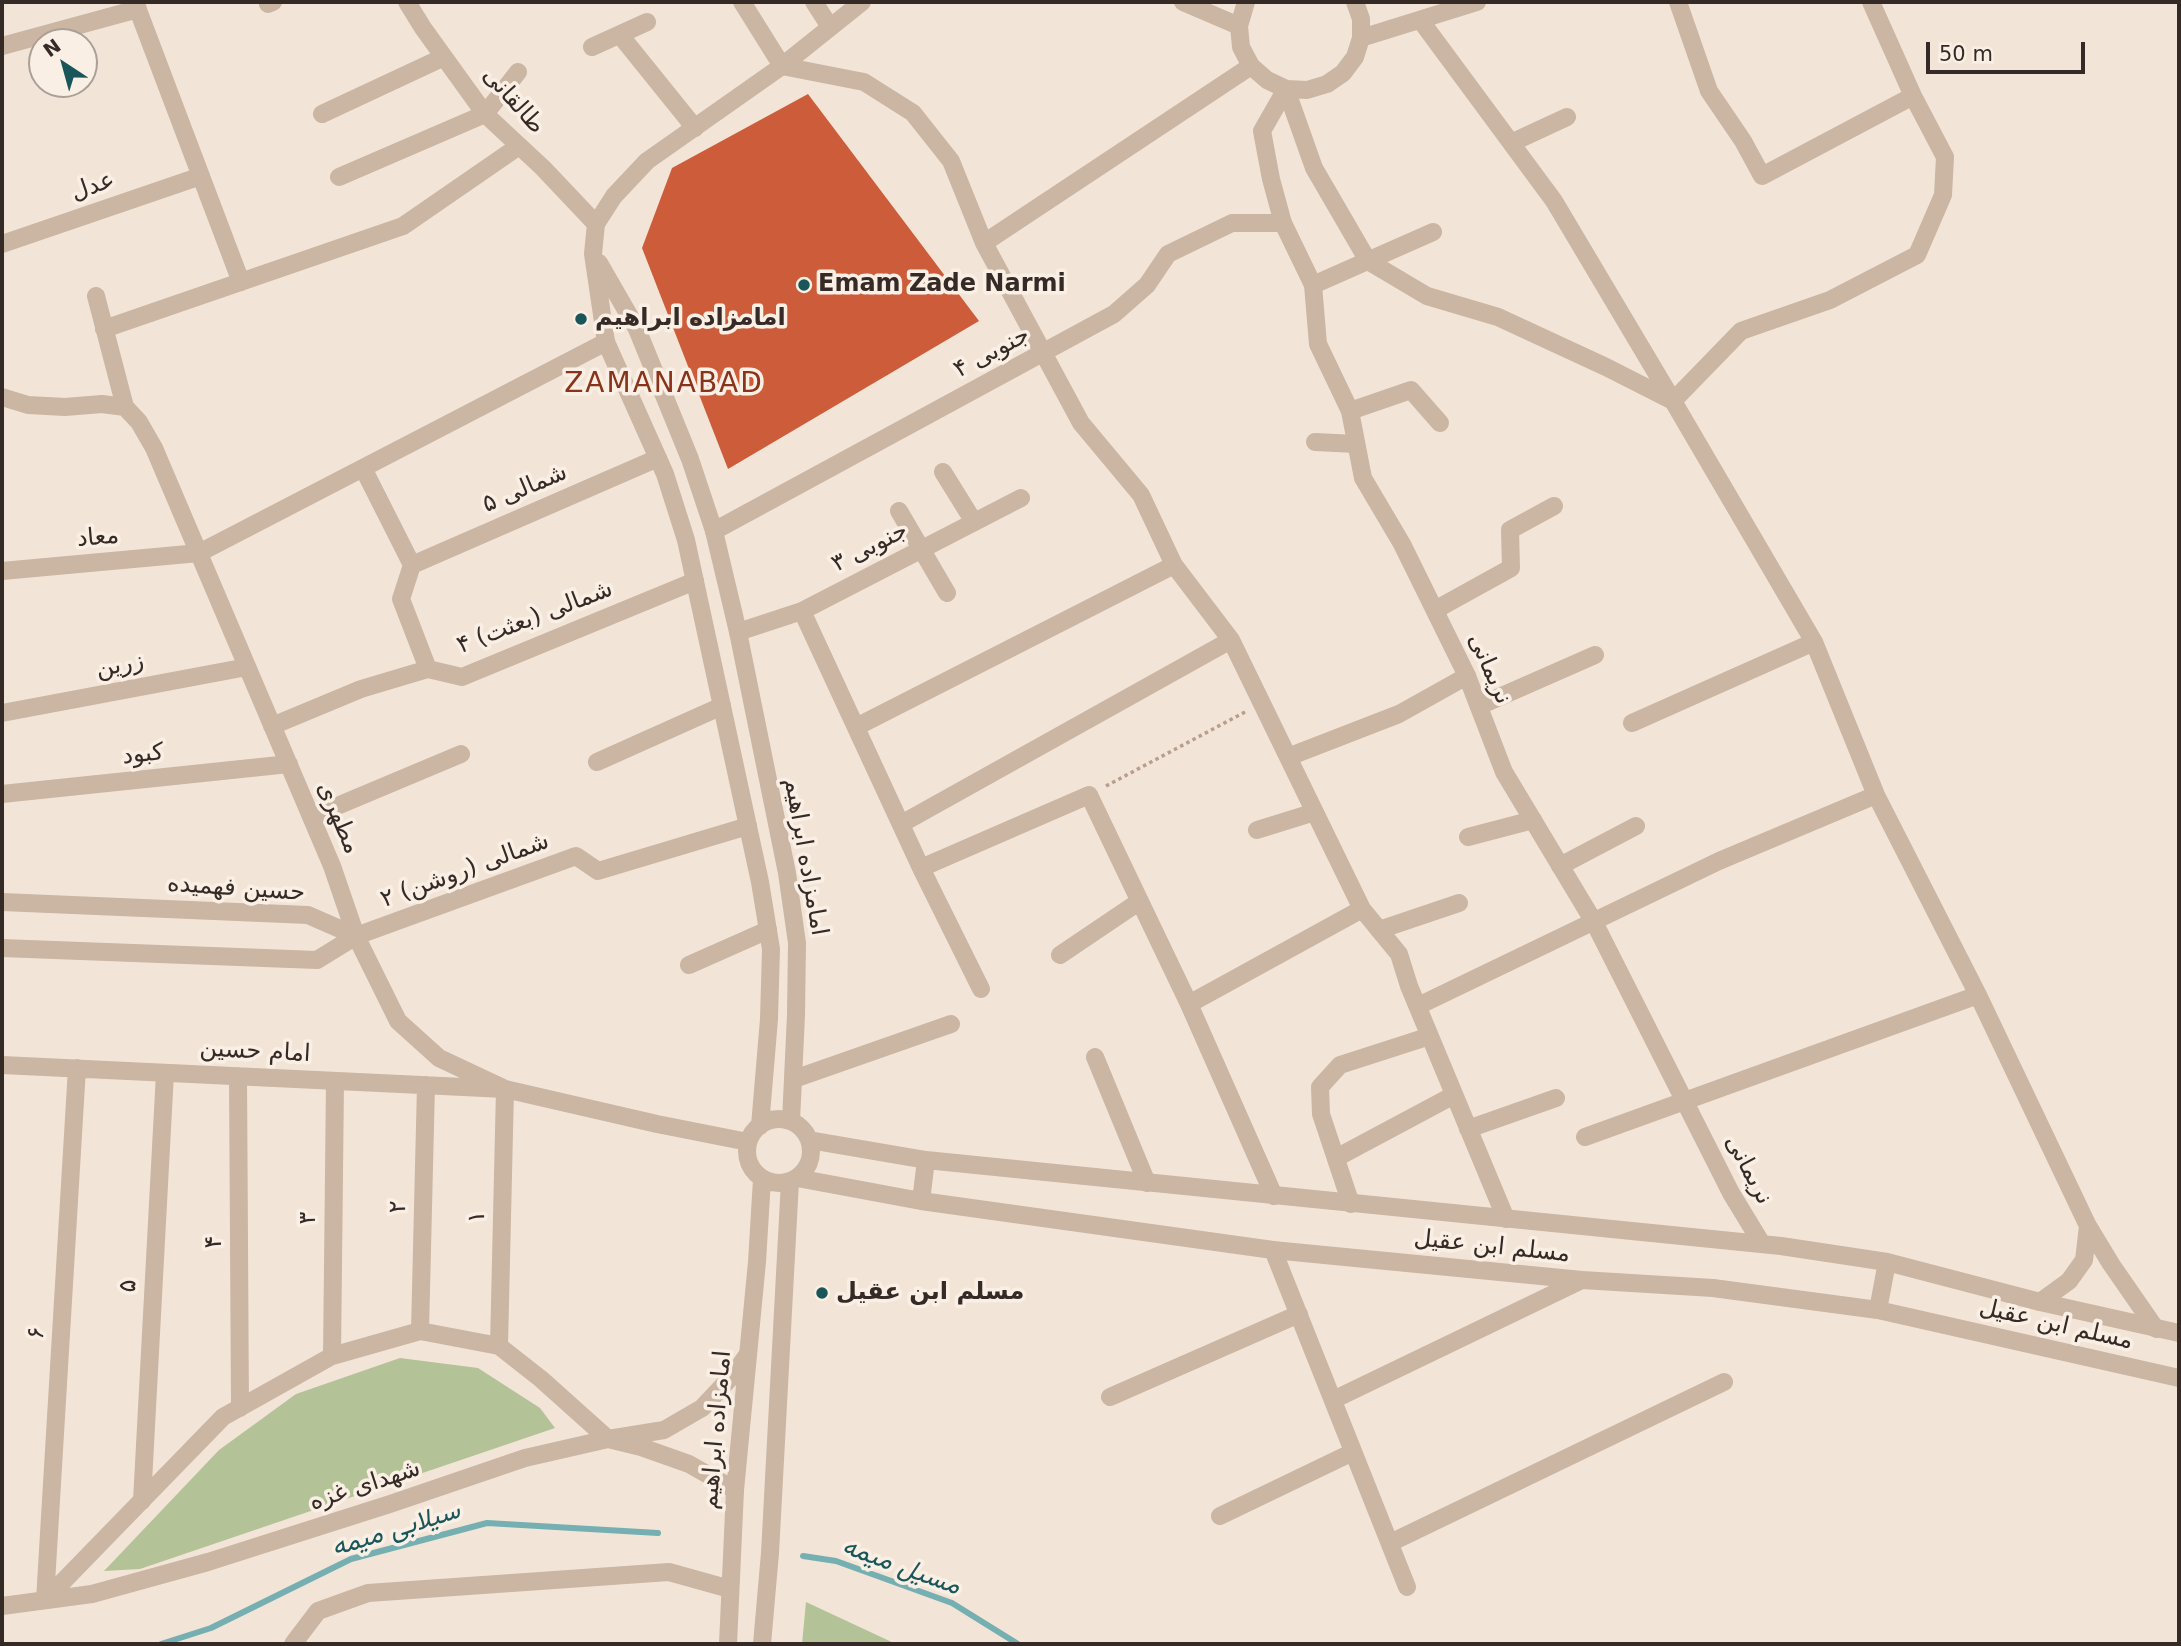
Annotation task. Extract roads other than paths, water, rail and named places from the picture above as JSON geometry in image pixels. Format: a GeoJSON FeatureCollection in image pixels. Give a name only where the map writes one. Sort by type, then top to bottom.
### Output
{"type":"FeatureCollection","features":[{"type":"Feature","properties":{"kind":"street"},"geometry":{"type":"LineString","coordinates":[[743,2],[782,66],[864,82],[913,113],[951,161],[984,243],[1081,423],[1142,495],[1174,565],[1231,640],[1362,909],[1399,954],[1506,1219]]}},
{"type":"Feature","properties":{"kind":"street"},"geometry":{"type":"LineString","coordinates":[[814,2],[830,27]]}},
{"type":"Feature","properties":{"kind":"street","name":"امامزاده ابراهیم"},"geometry":{"type":"LineString","coordinates":[[760,1126],[769,1007],[771,949],[768,930],[687,540],[665,474],[606,342],[593,254],[596,224],[614,196],[647,161],[782,66],[862,2]]}},
{"type":"Feature","properties":{"kind":"street"},"geometry":{"type":"LineString","coordinates":[[1183,2],[1239,26]]}},
{"type":"Feature","properties":{"kind":"street"},"geometry":{"type":"LineString","coordinates":[[1246,2],[1239,26],[1241,47],[1251,66],[1267,80],[1286,89],[1307,90],[1327,84],[1343,73],[1355,57],[1361,38],[1361,19],[1355,2]]}},
{"type":"Feature","properties":{"kind":"street"},"geometry":{"type":"LineString","coordinates":[[1361,38],[1477,2]]}},
{"type":"Feature","properties":{"kind":"street"},"geometry":{"type":"LineString","coordinates":[[1678,2],[1709,91],[1743,141],[1762,176],[1913,96]]}},
{"type":"Feature","properties":{"kind":"street"},"geometry":{"type":"LineString","coordinates":[[1673,401],[1741,331],[1830,300],[1917,255],[1944,195],[1945,157],[1913,96],[1871,2]]}},
{"type":"Feature","properties":{"kind":"street","name":"طالقانی"},"geometry":{"type":"LineString","coordinates":[[413,4],[444,57],[485,114],[596,224]]}},
{"type":"Feature","properties":{"kind":"street"},"geometry":{"type":"LineString","coordinates":[[2,46],[137,6],[241,282]]}},
{"type":"Feature","properties":{"kind":"street"},"geometry":{"type":"LineString","coordinates":[[1421,21],[1554,201],[1814,642],[1876,794],[1978,995],[2088,1226],[2111,1265],[2157,1329]]}},
{"type":"Feature","properties":{"kind":"street"},"geometry":{"type":"LineString","coordinates":[[592,47],[647,22]]}},
{"type":"Feature","properties":{"kind":"street"},"geometry":{"type":"LineString","coordinates":[[620,35],[695,128]]}},
{"type":"Feature","properties":{"kind":"street"},"geometry":{"type":"LineString","coordinates":[[322,114],[444,57]]}},
{"type":"Feature","properties":{"kind":"street"},"geometry":{"type":"LineString","coordinates":[[984,243],[1251,66]]}},
{"type":"Feature","properties":{"kind":"street"},"geometry":{"type":"LineString","coordinates":[[339,177],[485,114],[518,72]]}},
{"type":"Feature","properties":{"kind":"street"},"geometry":{"type":"LineString","coordinates":[[1286,89],[1314,168],[1368,261],[1427,296],[1498,317],[1673,401]]}},
{"type":"Feature","properties":{"kind":"street","name":"نریمانی"},"geometry":{"type":"LineString","coordinates":[[1286,89],[1262,131],[1271,179],[1283,223],[1313,285],[1318,344],[1350,411],[1363,478],[1402,544],[1467,676],[1504,772],[1594,922],[1731,1193],[1762,1244]]}},
{"type":"Feature","properties":{"kind":"street"},"geometry":{"type":"LineString","coordinates":[[1511,143],[1567,117]]}},
{"type":"Feature","properties":{"kind":"street"},"geometry":{"type":"LineString","coordinates":[[104,329],[403,226],[519,146]]}},
{"type":"Feature","properties":{"kind":"street","name":"عدل"},"geometry":{"type":"LineString","coordinates":[[2,244],[201,176]]}},
{"type":"Feature","properties":{"kind":"street","name":"۴ جنوبی"},"geometry":{"type":"LineString","coordinates":[[714,531],[1114,314],[1147,285],[1168,254],[1232,223],[1283,223]]}},
{"type":"Feature","properties":{"kind":"street"},"geometry":{"type":"LineString","coordinates":[[1313,285],[1433,232]]}},
{"type":"Feature","properties":{"kind":"street","name":"امامزاده ابراهیم"},"geometry":{"type":"LineString","coordinates":[[593,254],[637,329],[690,459],[714,531],[738,632],[787,873],[797,943],[791,1121]]}},
{"type":"Feature","properties":{"kind":"street"},"geometry":{"type":"LineString","coordinates":[[2,397],[28,405],[65,407],[102,404],[125,407],[96,296]]}},
{"type":"Feature","properties":{"kind":"street"},"geometry":{"type":"LineString","coordinates":[[199,553],[606,342]]}},
{"type":"Feature","properties":{"kind":"street"},"geometry":{"type":"LineString","coordinates":[[1350,411],[1411,390],[1440,423]]}},
{"type":"Feature","properties":{"kind":"street","name":"مطهری"},"geometry":{"type":"LineString","coordinates":[[125,407],[139,422],[154,448],[332,866],[356,936],[398,1021],[439,1058],[505,1089],[748,1142]]}},
{"type":"Feature","properties":{"kind":"street"},"geometry":{"type":"LineString","coordinates":[[1315,442],[1356,444]]}},
{"type":"Feature","properties":{"kind":"street","name":"۵ شمالی"},"geometry":{"type":"LineString","coordinates":[[412,565],[658,458]]}},
{"type":"Feature","properties":{"kind":"street"},"geometry":{"type":"LineString","coordinates":[[362,468],[412,565],[401,599],[428,669]]}},
{"type":"Feature","properties":{"kind":"street"},"geometry":{"type":"LineString","coordinates":[[943,472],[974,522]]}},
{"type":"Feature","properties":{"kind":"street","name":"۳ جنوبی"},"geometry":{"type":"LineString","coordinates":[[738,632],[802,611],[1021,498]]}},
{"type":"Feature","properties":{"kind":"street"},"geometry":{"type":"LineString","coordinates":[[1435,610],[1511,568],[1510,530],[1554,506]]}},
{"type":"Feature","properties":{"kind":"street"},"geometry":{"type":"LineString","coordinates":[[899,511],[947,593]]}},
{"type":"Feature","properties":{"kind":"street","name":"معاد"},"geometry":{"type":"LineString","coordinates":[[2,571],[199,553]]}},
{"type":"Feature","properties":{"kind":"street"},"geometry":{"type":"LineString","coordinates":[[856,727],[1174,565]]}},
{"type":"Feature","properties":{"kind":"street","name":"۴ شمالی (بعثت)"},"geometry":{"type":"LineString","coordinates":[[272,726],[361,689],[428,669],[462,677],[695,581]]}},
{"type":"Feature","properties":{"kind":"street"},"geometry":{"type":"LineString","coordinates":[[802,611],[921,868],[981,989]]}},
{"type":"Feature","properties":{"kind":"street"},"geometry":{"type":"LineString","coordinates":[[901,824],[1231,640]]}},
{"type":"Feature","properties":{"kind":"street"},"geometry":{"type":"LineString","coordinates":[[1632,723],[1814,642]]}},
{"type":"Feature","properties":{"kind":"street"},"geometry":{"type":"LineString","coordinates":[[1479,706],[1595,654]]}},
{"type":"Feature","properties":{"kind":"street","name":"زرین"},"geometry":{"type":"LineString","coordinates":[[2,713],[247,667]]}},
{"type":"Feature","properties":{"kind":"street"},"geometry":{"type":"LineString","coordinates":[[1288,757],[1399,714],[1467,676]]}},
{"type":"Feature","properties":{"kind":"street"},"geometry":{"type":"LineString","coordinates":[[597,762],[722,706]]}},
{"type":"Feature","properties":{"kind":"street"},"geometry":{"type":"LineString","coordinates":[[311,817],[461,754]]}},
{"type":"Feature","properties":{"kind":"street","name":"کبود"},"geometry":{"type":"LineString","coordinates":[[2,794],[289,764]]}},
{"type":"Feature","properties":{"kind":"street"},"geometry":{"type":"LineString","coordinates":[[1418,1006],[1719,861],[1876,794]]}},
{"type":"Feature","properties":{"kind":"street"},"geometry":{"type":"LineString","coordinates":[[921,868],[1089,795],[1189,1004],[1274,1196]]}},
{"type":"Feature","properties":{"kind":"street"},"geometry":{"type":"LineString","coordinates":[[1257,830],[1315,812]]}},
{"type":"Feature","properties":{"kind":"street"},"geometry":{"type":"LineString","coordinates":[[1468,837],[1533,820]]}},
{"type":"Feature","properties":{"kind":"street","name":"۲ شمالی (روشن)"},"geometry":{"type":"LineString","coordinates":[[356,936],[576,856],[598,871],[748,826]]}},
{"type":"Feature","properties":{"kind":"street"},"geometry":{"type":"LineString","coordinates":[[1560,866],[1636,826]]}},
{"type":"Feature","properties":{"kind":"street"},"geometry":{"type":"LineString","coordinates":[[1060,955],[1140,901]]}},
{"type":"Feature","properties":{"kind":"street","name":"حسین فهمیده"},"geometry":{"type":"LineString","coordinates":[[2,902],[308,915],[356,936]]}},
{"type":"Feature","properties":{"kind":"street"},"geometry":{"type":"LineString","coordinates":[[1379,930],[1459,903]]}},
{"type":"Feature","properties":{"kind":"street"},"geometry":{"type":"LineString","coordinates":[[1189,1004],[1362,909]]}},
{"type":"Feature","properties":{"kind":"street"},"geometry":{"type":"LineString","coordinates":[[689,965],[768,930]]}},
{"type":"Feature","properties":{"kind":"street"},"geometry":{"type":"LineString","coordinates":[[2,948],[317,960],[356,936]]}},
{"type":"Feature","properties":{"kind":"street"},"geometry":{"type":"LineString","coordinates":[[1585,1137],[1978,995]]}},
{"type":"Feature","properties":{"kind":"street"},"geometry":{"type":"LineString","coordinates":[[794,1079],[951,1024]]}},
{"type":"Feature","properties":{"kind":"street"},"geometry":{"type":"LineString","coordinates":[[1351,1204],[1321,1114],[1320,1087],[1340,1065],[1430,1036]]}},
{"type":"Feature","properties":{"kind":"street"},"geometry":{"type":"LineString","coordinates":[[1095,1057],[1147,1183]]}},
{"type":"Feature","properties":{"kind":"street","name":"امام حسین"},"geometry":{"type":"LineString","coordinates":[[2,1065],[505,1089]]}},
{"type":"Feature","properties":{"kind":"street","name":"۶"},"geometry":{"type":"LineString","coordinates":[[45,1600],[77,1068]]}},
{"type":"Feature","properties":{"kind":"street","name":"۵"},"geometry":{"type":"LineString","coordinates":[[142,1501],[165,1073]]}},
{"type":"Feature","properties":{"kind":"street","name":"۴"},"geometry":{"type":"LineString","coordinates":[[238,1076],[240,1408]]}},
{"type":"Feature","properties":{"kind":"street","name":"۳"},"geometry":{"type":"LineString","coordinates":[[332,1356],[335,1081]]}},
{"type":"Feature","properties":{"kind":"street","name":"۲"},"geometry":{"type":"LineString","coordinates":[[420,1331],[426,1085]]}},
{"type":"Feature","properties":{"kind":"street","name":"۱"},"geometry":{"type":"LineString","coordinates":[[499,1346],[505,1089]]}},
{"type":"Feature","properties":{"kind":"street"},"geometry":{"type":"LineString","coordinates":[[1336,1158],[1454,1095]]}},
{"type":"Feature","properties":{"kind":"street"},"geometry":{"type":"LineString","coordinates":[[1468,1129],[1556,1098]]}},
{"type":"Feature","properties":{"kind":"street"},"geometry":{"type":"LineString","coordinates":[[775,1119],[791,1121],[802,1129],[810,1140],[811,1154],[807,1167],[794,1179],[776,1183],[762,1179],[752,1169],[748,1142],[760,1126],[775,1119]]}},
{"type":"Feature","properties":{"kind":"street","name":"مسلم ابن عقیل"},"geometry":{"type":"LineString","coordinates":[[810,1140],[926,1160],[1762,1244],[1887,1262],[2040,1302],[2179,1333]]}},
{"type":"Feature","properties":{"kind":"street"},"geometry":{"type":"LineString","coordinates":[[921,1200],[926,1160]]}},
{"type":"Feature","properties":{"kind":"street","name":"امامزاده ابراهیم"},"geometry":{"type":"LineString","coordinates":[[728,1644],[735,1490],[762,1179]]}},
{"type":"Feature","properties":{"kind":"street"},"geometry":{"type":"LineString","coordinates":[[762,1644],[794,1179]]}},
{"type":"Feature","properties":{"kind":"street","name":"مسلم ابن عقیل"},"geometry":{"type":"LineString","coordinates":[[794,1179],[921,1200],[1273,1250],[1582,1280],[1713,1288],[1878,1310],[2179,1378]]}},
{"type":"Feature","properties":{"kind":"street"},"geometry":{"type":"LineString","coordinates":[[2040,1302],[2069,1280],[2084,1259],[2088,1226]]}},
{"type":"Feature","properties":{"kind":"street"},"geometry":{"type":"LineString","coordinates":[[1273,1250],[1407,1587]]}},
{"type":"Feature","properties":{"kind":"street"},"geometry":{"type":"LineString","coordinates":[[1878,1310],[1887,1262]]}},
{"type":"Feature","properties":{"kind":"street"},"geometry":{"type":"LineString","coordinates":[[1333,1399],[1582,1280]]}},
{"type":"Feature","properties":{"kind":"street"},"geometry":{"type":"LineString","coordinates":[[1110,1397],[1299,1314]]}},
{"type":"Feature","properties":{"kind":"street"},"geometry":{"type":"LineString","coordinates":[[45,1600],[223,1417],[332,1356],[420,1331],[499,1346],[541,1379],[608,1439],[664,1430],[702,1408],[748,1354]]}},
{"type":"Feature","properties":{"kind":"street"},"geometry":{"type":"LineString","coordinates":[[1390,1543],[1724,1382]]}},
{"type":"Feature","properties":{"kind":"street","name":"شهدای غزه"},"geometry":{"type":"LineString","coordinates":[[2,1606],[92,1594],[208,1562],[525,1458],[608,1439],[689,1464],[735,1490]]}},
{"type":"Feature","properties":{"kind":"street"},"geometry":{"type":"LineString","coordinates":[[1220,1516],[1353,1451]]}},
{"type":"Feature","properties":{"kind":"street"},"geometry":{"type":"LineString","coordinates":[[293,1644],[318,1611],[368,1593],[669,1572],[730,1589]]}},
{"type":"Feature","properties":{"kind":"waterway","name":"سیلابی میمه"},"geometry":{"type":"LineString","coordinates":[[161,1644],[211,1628],[351,1559],[487,1523],[658,1533]]}},
{"type":"Feature","properties":{"kind":"waterway","name":"مسیل میمه"},"geometry":{"type":"LineString","coordinates":[[803,1556],[836,1561],[952,1603],[1018,1644]]}},
{"type":"Feature","properties":{"kind":"place","name":"Emam Zade Narmi"},"geometry":{"type":"Point","coordinates":[804,285]}},
{"type":"Feature","properties":{"kind":"place","name":"امامزاده ابراهیم"},"geometry":{"type":"Point","coordinates":[581,319]}},
{"type":"Feature","properties":{"kind":"place","name":"مسلم ابن عقیل"},"geometry":{"type":"Point","coordinates":[822,1293]}},
{"type":"Feature","properties":{"kind":"district","name":"ZAMANABAD"},"geometry":{"type":"Point","coordinates":[664,385]}}]}
